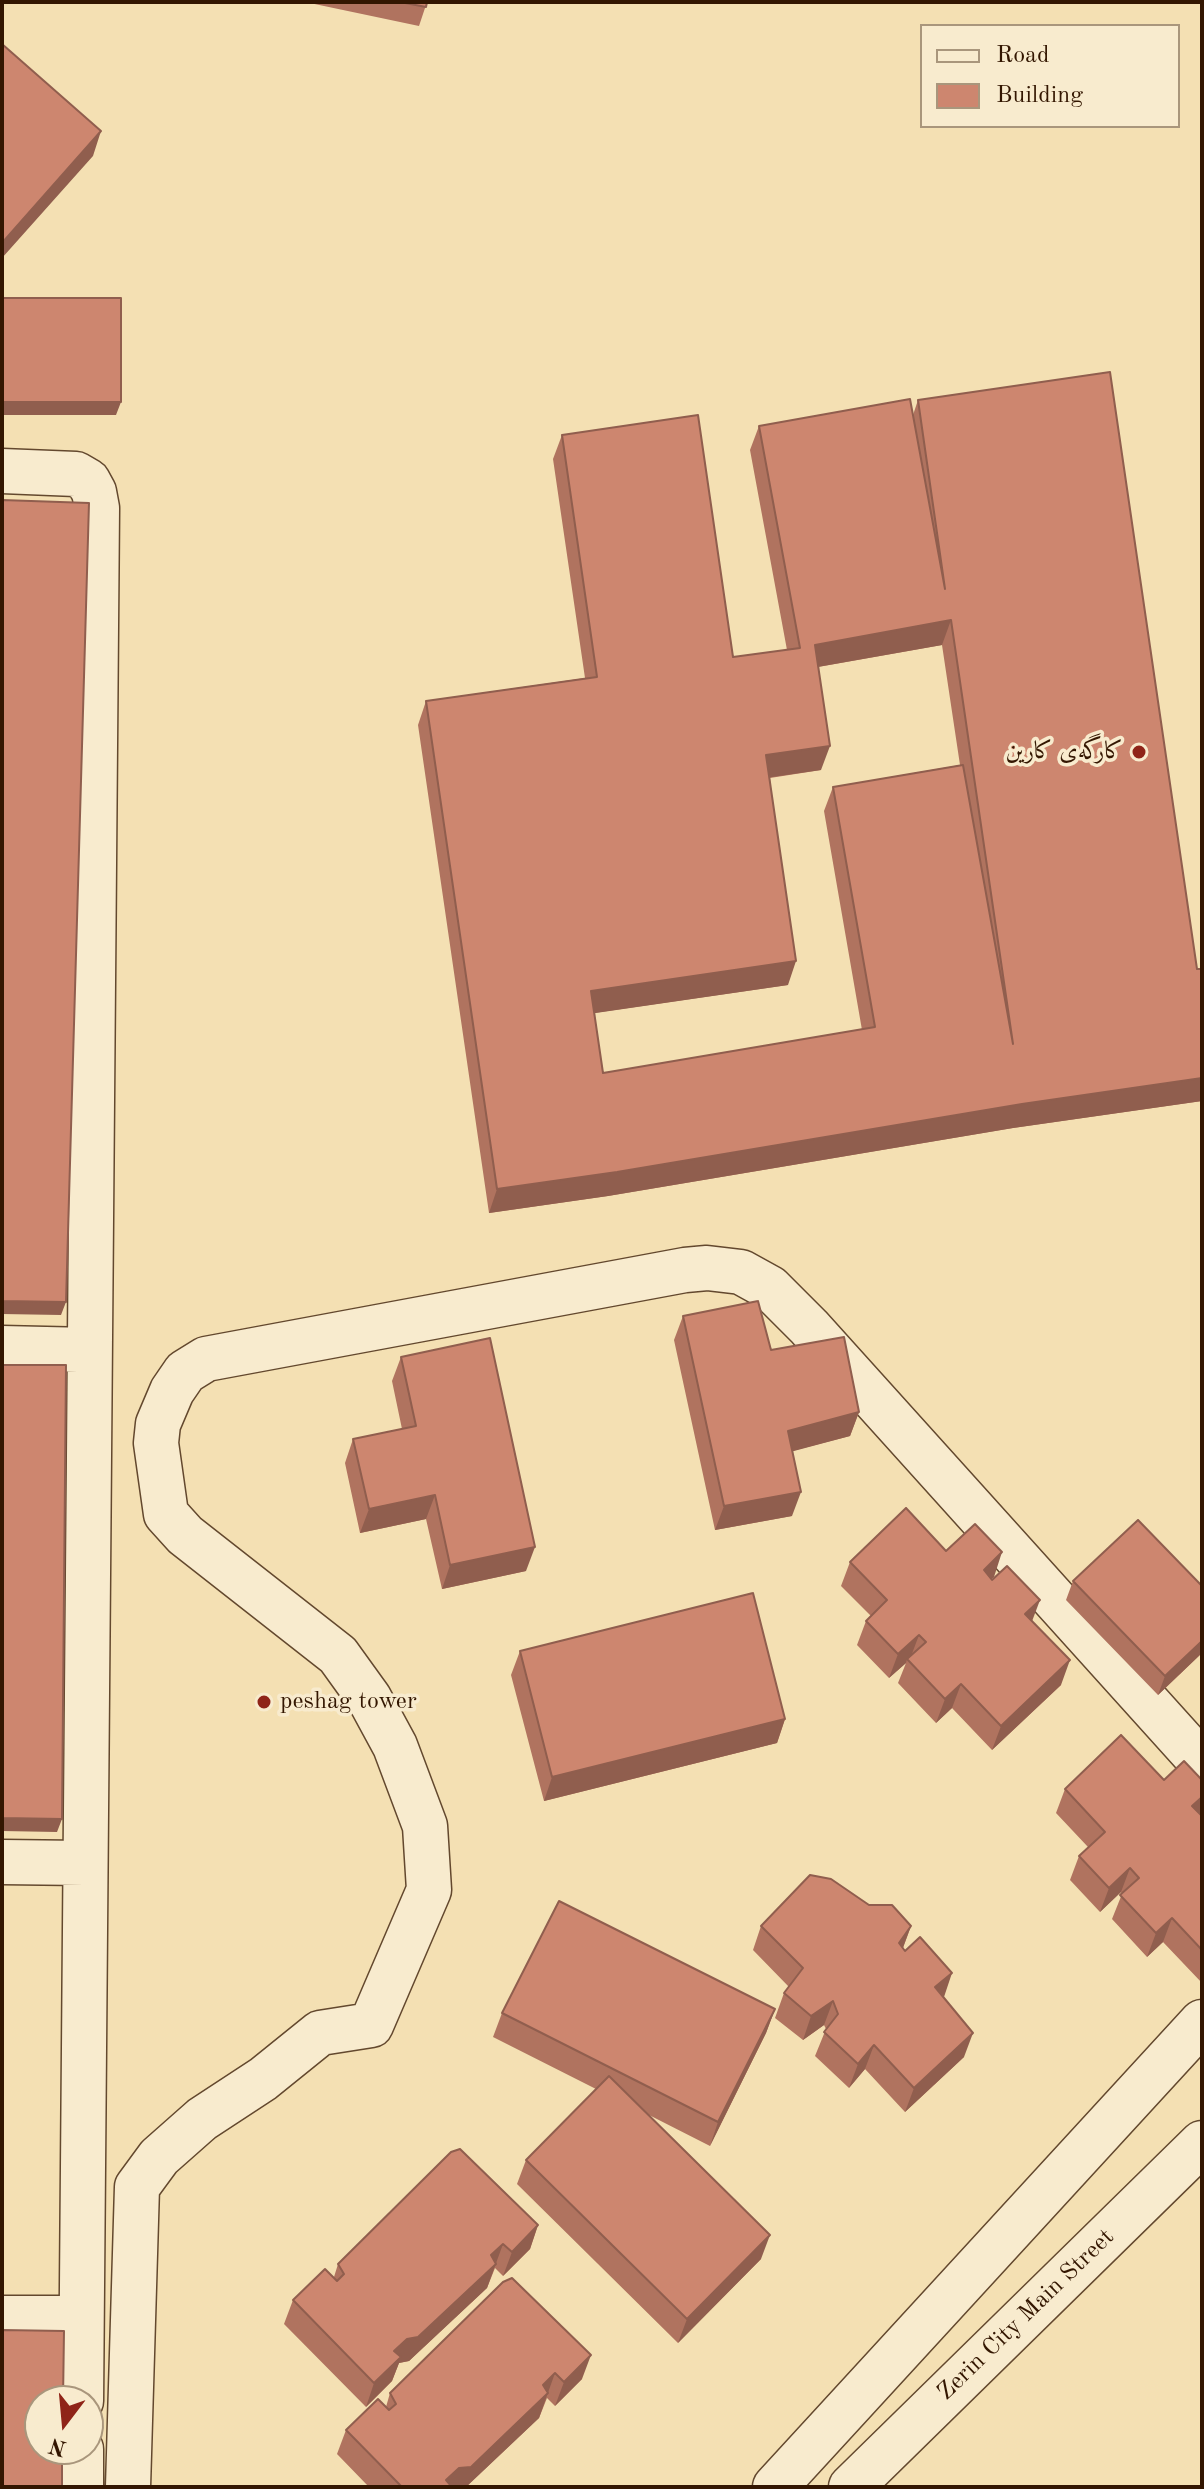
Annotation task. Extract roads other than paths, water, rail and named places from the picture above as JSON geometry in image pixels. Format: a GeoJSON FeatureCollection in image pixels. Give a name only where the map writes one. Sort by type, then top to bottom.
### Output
{"type":"FeatureCollection","features":[{"type":"Feature","properties":{"kind":"street"},"geometry":{"type":"LineString","coordinates":[[2,471],[76,474],[88,481],[97,508],[81,2385]]}},
{"type":"Feature","properties":{"kind":"street"},"geometry":{"type":"LineString","coordinates":[[128,2487],[137,2187],[159,2157],[202,2119],[263,2079],[320,2033],[371,2025],[429,1890],[425,1826],[395,1746],[369,1698],[338,1655],[194,1543],[166,1514],[156,1443],[158,1424],[172,1391],[185,1372],[206,1359],[669,1273],[707,1268],[741,1272],[770,1288],[809,1327],[1202,1763]]}},
{"type":"Feature","properties":{"kind":"street"},"geometry":{"type":"LineString","coordinates":[[2,1348],[89,1350]]}},
{"type":"Feature","properties":{"kind":"street"},"geometry":{"type":"LineString","coordinates":[[2,1862],[84,1863]]}},
{"type":"Feature","properties":{"kind":"street"},"geometry":{"type":"LineString","coordinates":[[775,2487],[1202,2022]]}},
{"type":"Feature","properties":{"kind":"street","name":"Zerin City Main Street"},"geometry":{"type":"LineString","coordinates":[[851,2487],[1202,2143]]}},
{"type":"Feature","properties":{"kind":"street"},"geometry":{"type":"LineString","coordinates":[[2,2318],[80,2318]]}},
{"type":"Feature","properties":{"kind":"street"},"geometry":{"type":"LineString","coordinates":[[81,2465],[81,2487]]}},
{"type":"Feature","properties":{"kind":"place","name":"کارگەی کارین"},"geometry":{"type":"Point","coordinates":[1139,752]}},
{"type":"Feature","properties":{"kind":"place","name":"peshag tower"},"geometry":{"type":"Point","coordinates":[264,1702]}}]}
